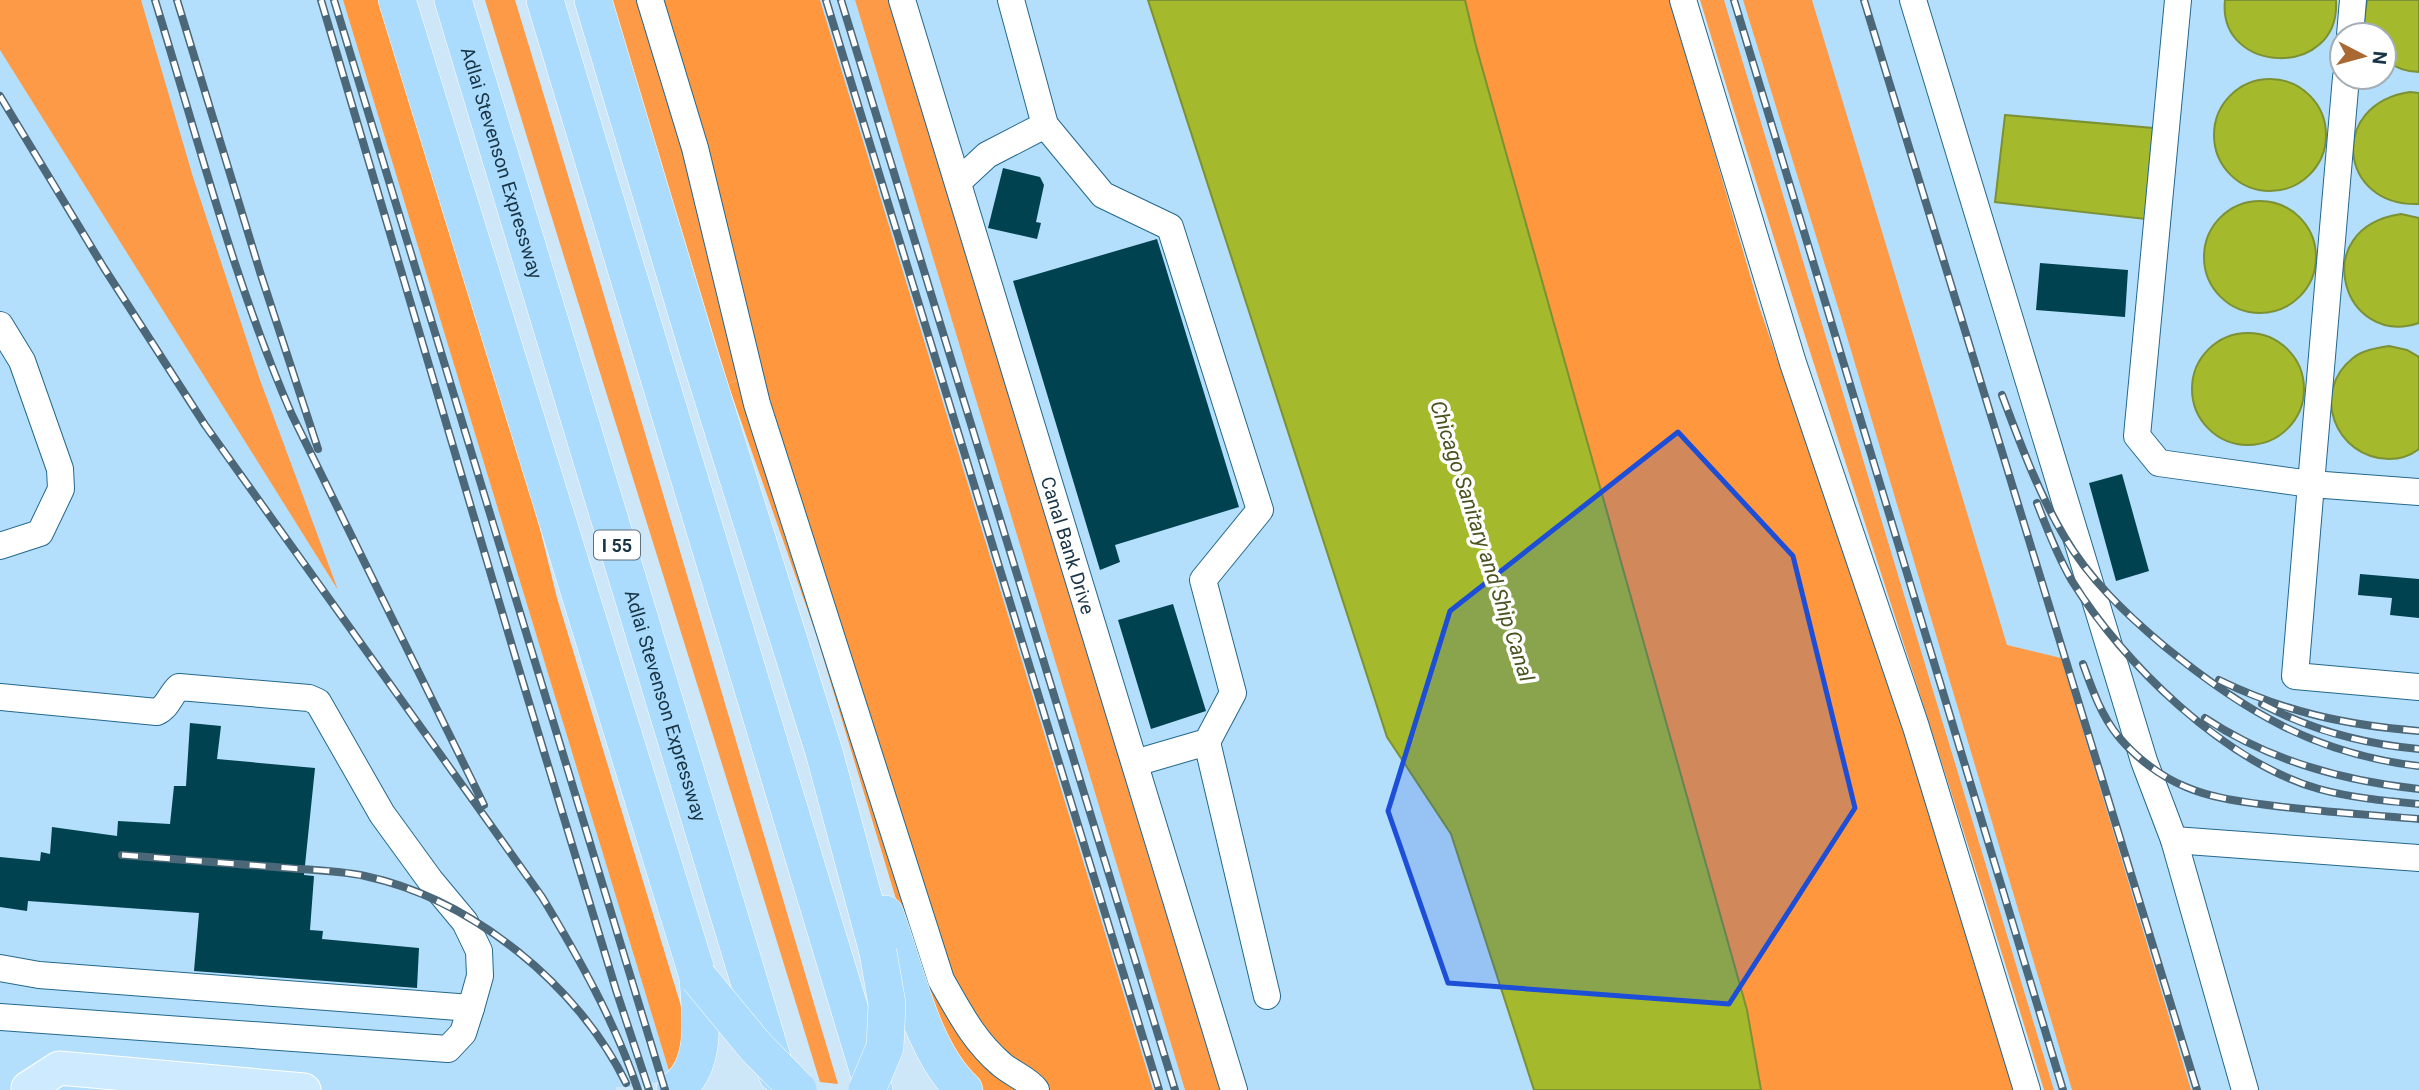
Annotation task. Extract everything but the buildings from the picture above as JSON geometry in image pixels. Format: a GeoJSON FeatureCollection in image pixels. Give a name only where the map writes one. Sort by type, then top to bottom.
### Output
{"type":"FeatureCollection","features":[{"type":"Feature","properties":{"kind":"highway"},"geometry":{"type":"LineString","coordinates":[[397,0],[698,977],[699,1046],[694,1065],[675,1090]]}},
{"type":"Feature","properties":{"kind":"highway","name":"Adlai Stevenson Expressway"},"geometry":{"type":"LineString","coordinates":[[453,0],[782,1090]]}},
{"type":"Feature","properties":{"kind":"highway"},"geometry":{"type":"LineString","coordinates":[[545,0],[874,1090]]}},
{"type":"Feature","properties":{"kind":"highway"},"geometry":{"type":"LineString","coordinates":[[593,0],[699,354],[888,949],[929,1041],[953,1079],[964,1090]]}},
{"type":"Feature","properties":{"kind":"highway"},"geometry":{"type":"LineString","coordinates":[[867,1090],[885,1047],[888,949]]}},
{"type":"Feature","properties":{"kind":"highway"},"geometry":{"type":"LineString","coordinates":[[698,977],[755,1046],[798,1090]]}},
{"type":"Feature","properties":{"kind":"main road"},"geometry":{"type":"LineString","coordinates":[[19,1088],[59,1068],[304,1090]]}},
{"type":"Feature","properties":{"kind":"lane"},"geometry":{"type":"LineString","coordinates":[[650,0],[695,148],[757,404],[941,979],[974,1037],[1002,1065],[1036,1090]]}},
{"type":"Feature","properties":{"kind":"lane","name":"Canal Bank Drive"},"geometry":{"type":"LineString","coordinates":[[902,0],[1234,1090]]}},
{"type":"Feature","properties":{"kind":"lane"},"geometry":{"type":"LineString","coordinates":[[1010,0],[1045,125],[1103,195],[1170,227],[1260,510],[1203,580],[1233,693],[1207,742],[1267,996]]}},
{"type":"Feature","properties":{"kind":"lane"},"geometry":{"type":"LineString","coordinates":[[1683,0],[1793,363],[1916,727],[2027,1090]]}},
{"type":"Feature","properties":{"kind":"lane"},"geometry":{"type":"LineString","coordinates":[[1913,0],[2144,761],[2174,840],[2245,1090]]}},
{"type":"Feature","properties":{"kind":"lane"},"geometry":{"type":"LineString","coordinates":[[2178,0],[2137,436],[2159,463],[2311,484],[2419,492]]}},
{"type":"Feature","properties":{"kind":"lane"},"geometry":{"type":"LineString","coordinates":[[2351,21],[2353,0]]}},
{"type":"Feature","properties":{"kind":"lane"},"geometry":{"type":"LineString","coordinates":[[2345,91],[2295,676],[2419,688]]}},
{"type":"Feature","properties":{"kind":"lane"},"geometry":{"type":"LineString","coordinates":[[958,182],[987,155],[1045,125]]}},
{"type":"Feature","properties":{"kind":"lane"},"geometry":{"type":"LineString","coordinates":[[0,325],[22,361],[60,469],[61,489],[40,533],[0,546]]}},
{"type":"Feature","properties":{"kind":"lane"},"geometry":{"type":"LineString","coordinates":[[0,698],[157,712],[163,709],[179,687],[309,698],[318,702],[382,814],[430,880],[465,922],[479,951],[480,976],[463,1033],[448,1049],[0,1017]]}},
{"type":"Feature","properties":{"kind":"lane"},"geometry":{"type":"LineString","coordinates":[[1135,763],[1207,742]]}},
{"type":"Feature","properties":{"kind":"lane"},"geometry":{"type":"LineString","coordinates":[[2174,840],[2419,858]]}},
{"type":"Feature","properties":{"kind":"lane"},"geometry":{"type":"LineString","coordinates":[[0,968],[39,975],[471,1008]]}},
{"type":"Feature","properties":{"kind":"highlighted area"},"geometry":{"type":"Polygon","coordinates":[[[1678,432],[1793,556],[1855,808],[1729,1004],[1448,983],[1388,811],[1450,611],[1678,432]]]}},
{"type":"Feature","properties":{"kind":"shaded area"},"geometry":{"type":"Polygon","coordinates":[[[0,0],[343,0],[670,1074],[665,1079],[642,1087],[616,1087],[616,1090],[0,1090],[0,0]]]}},
{"type":"Feature","properties":{"kind":"shaded area"},"geometry":{"type":"Polygon","coordinates":[[[0,0],[141,0],[193,177],[260,380],[338,590],[0,50],[0,0]]]}},
{"type":"Feature","properties":{"kind":"shaded area"},"geometry":{"type":"Polygon","coordinates":[[[343,0],[390,0],[504,383],[557,598],[687,1026],[687,1042],[670,1074],[343,0]]]}},
{"type":"Feature","properties":{"kind":"shaded area"},"geometry":{"type":"Polygon","coordinates":[[[485,0],[515,0],[838,1084],[820,1082],[485,0]]]}},
{"type":"Feature","properties":{"kind":"shaded area"},"geometry":{"type":"Polygon","coordinates":[[[612,0],[650,0],[750,374],[728,384],[612,0]]]}},
{"type":"Feature","properties":{"kind":"shaded area"},"geometry":{"type":"Polygon","coordinates":[[[650,0],[820,0],[1153,1090],[984,1090],[944,1044],[909,942],[816,634],[728,384],[750,375],[650,0]]]}},
{"type":"Feature","properties":{"kind":"shaded area"},"geometry":{"type":"Polygon","coordinates":[[[820,0],[855,0],[1185,1090],[1153,1090],[820,0]]]}},
{"type":"Feature","properties":{"kind":"shaded area"},"geometry":{"type":"Polygon","coordinates":[[[855,0],[893,0],[1069,569],[1131,799],[1220,1090],[1185,1090],[855,0]]]}},
{"type":"Feature","properties":{"kind":"shaded area"},"geometry":{"type":"Polygon","coordinates":[[[893,0],[1148,0],[1387,737],[1451,834],[1534,1090],[1220,1090],[893,0]]]}},
{"type":"Feature","properties":{"kind":"shaded area"},"geometry":{"type":"Polygon","coordinates":[[[1465,0],[1670,0],[1759,306],[1958,886],[2018,1090],[1761,1090],[1747,1010],[1465,0]]]}},
{"type":"Feature","properties":{"kind":"shaded area"},"geometry":{"type":"Polygon","coordinates":[[[1700,0],[1724,0],[2054,1090],[2044,1090],[1700,0]]]}},
{"type":"Feature","properties":{"kind":"shaded area"},"geometry":{"type":"Polygon","coordinates":[[[1724,0],[1743,0],[1841,317],[2072,1090],[2054,1090],[1724,0]]]}},
{"type":"Feature","properties":{"kind":"shaded area"},"geometry":{"type":"Polygon","coordinates":[[[1743,0],[1812,0],[2007,645],[2061,658],[2191,1090],[2072,1090],[1841,317],[1743,0]]]}},
{"type":"Feature","properties":{"kind":"shaded area"},"geometry":{"type":"Polygon","coordinates":[[[1782,0],[2419,0],[2419,1090],[2111,1090],[1782,0]]]}},
{"type":"Feature","properties":{"kind":"water","name":"Chicago Sanitary and Ship Canal"},"geometry":{"type":"Polygon","coordinates":[[[1148,0],[1465,0],[1747,1010],[1761,1090],[1534,1090],[1451,834],[1387,737],[1148,0]]]}},
{"type":"Feature","properties":{"kind":"water"},"geometry":{"type":"Polygon","coordinates":[[[2225,0],[2336,0],[2333,21],[2328,21],[2328,32],[2320,44],[2301,55],[2279,58],[2258,54],[2240,43],[2228,25],[2225,0]]]}},
{"type":"Feature","properties":{"kind":"water"},"geometry":{"type":"Polygon","coordinates":[[[2367,0],[2419,0],[2419,72],[2398,67],[2398,21],[2364,21],[2367,0]]]}},
{"type":"Feature","properties":{"kind":"water"},"geometry":{"type":"Polygon","coordinates":[[[2270,79],[2291,83],[2310,95],[2322,114],[2326,135],[2322,156],[2310,175],[2291,187],[2270,191],[2249,187],[2230,175],[2218,156],[2214,135],[2218,114],[2230,95],[2249,83],[2270,79]]]}},
{"type":"Feature","properties":{"kind":"water"},"geometry":{"type":"Polygon","coordinates":[[[2410,92],[2419,93],[2419,204],[2392,201],[2372,189],[2359,173],[2353,154],[2355,134],[2365,115],[2384,100],[2410,92]]]}},
{"type":"Feature","properties":{"kind":"water"},"geometry":{"type":"Polygon","coordinates":[[[2005,115],[2153,128],[2145,219],[1995,202],[2005,115]]]}},
{"type":"Feature","properties":{"kind":"water"},"geometry":{"type":"Polygon","coordinates":[[[2260,201],[2281,205],[2300,217],[2312,236],[2316,257],[2312,278],[2300,297],[2281,309],[2260,313],[2239,309],[2220,297],[2208,278],[2204,257],[2208,236],[2220,217],[2239,205],[2260,201]]]}},
{"type":"Feature","properties":{"kind":"water"},"geometry":{"type":"Polygon","coordinates":[[[2401,214],[2419,218],[2419,323],[2393,326],[2371,319],[2355,304],[2346,283],[2345,261],[2353,241],[2371,224],[2401,214]]]}},
{"type":"Feature","properties":{"kind":"water"},"geometry":{"type":"Polygon","coordinates":[[[2248,333],[2269,337],[2288,349],[2300,368],[2304,389],[2300,410],[2288,429],[2269,441],[2248,445],[2227,441],[2208,429],[2196,410],[2192,389],[2196,368],[2208,349],[2227,337],[2248,333]]]}},
{"type":"Feature","properties":{"kind":"water"},"geometry":{"type":"Polygon","coordinates":[[[2389,346],[2407,350],[2419,357],[2419,449],[2404,457],[2389,459],[2370,456],[2355,448],[2343,436],[2331,405],[2333,388],[2340,372],[2353,358],[2365,351],[2389,346]]]}},
{"type":"Feature","properties":{"kind":"railway"},"geometry":{"type":"LineString","coordinates":[[155,0],[218,210],[271,365],[292,415],[484,805]]}},
{"type":"Feature","properties":{"kind":"railway"},"geometry":{"type":"LineString","coordinates":[[177,0],[260,272],[318,449]]}},
{"type":"Feature","properties":{"kind":"railway"},"geometry":{"type":"LineString","coordinates":[[321,0],[518,666],[649,1090]]}},
{"type":"Feature","properties":{"kind":"railway"},"geometry":{"type":"LineString","coordinates":[[334,0],[665,1090]]}},
{"type":"Feature","properties":{"kind":"railway"},"geometry":{"type":"LineString","coordinates":[[826,0],[1159,1090]]}},
{"type":"Feature","properties":{"kind":"railway"},"geometry":{"type":"LineString","coordinates":[[841,0],[1175,1090]]}},
{"type":"Feature","properties":{"kind":"railway"},"geometry":{"type":"LineString","coordinates":[[1734,0],[2063,1090]]}},
{"type":"Feature","properties":{"kind":"railway"},"geometry":{"type":"LineString","coordinates":[[1864,0],[2197,1090]]}},
{"type":"Feature","properties":{"kind":"railway"},"geometry":{"type":"LineString","coordinates":[[0,96],[104,268],[205,425],[542,897],[595,991],[638,1090]]}},
{"type":"Feature","properties":{"kind":"railway"},"geometry":{"type":"LineString","coordinates":[[2002,395],[2038,485],[2064,536],[2097,581],[2150,634],[2223,690],[2282,726],[2347,751],[2419,766]]}},
{"type":"Feature","properties":{"kind":"railway"},"geometry":{"type":"LineString","coordinates":[[2037,503],[2067,572],[2093,612],[2148,676],[2179,706],[2213,733],[2248,757],[2283,776],[2319,789],[2356,797],[2419,804]]}},
{"type":"Feature","properties":{"kind":"railway"},"geometry":{"type":"LineString","coordinates":[[2083,664],[2102,711],[2118,736],[2149,766],[2177,783],[2197,791],[2241,801],[2419,819]]}},
{"type":"Feature","properties":{"kind":"railway"},"geometry":{"type":"LineString","coordinates":[[2219,680],[2292,709],[2341,721],[2419,731]]}},
{"type":"Feature","properties":{"kind":"railway"},"geometry":{"type":"LineString","coordinates":[[2262,704],[2300,722],[2339,735],[2378,744],[2419,749]]}},
{"type":"Feature","properties":{"kind":"railway"},"geometry":{"type":"LineString","coordinates":[[2205,718],[2254,746],[2308,766],[2363,780],[2419,789]]}},
{"type":"Feature","properties":{"kind":"railway"},"geometry":{"type":"LineString","coordinates":[[122,855],[354,874],[405,887],[444,904],[518,951],[551,981],[580,1013],[605,1047],[626,1083]]}}]}
